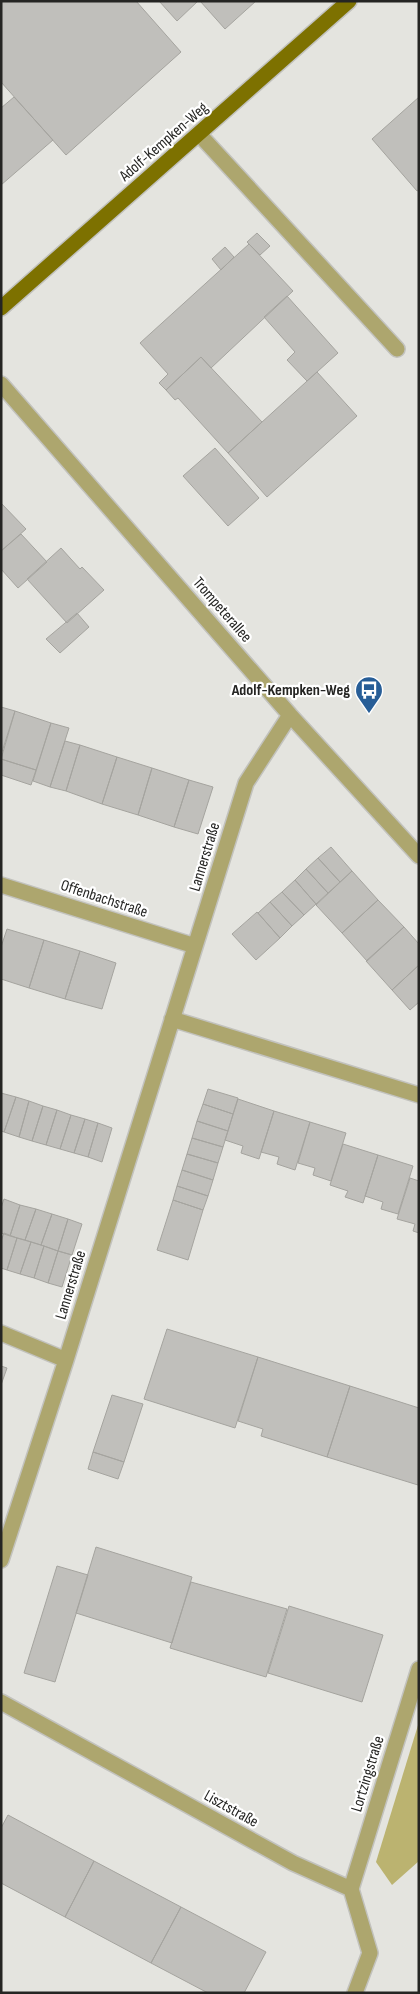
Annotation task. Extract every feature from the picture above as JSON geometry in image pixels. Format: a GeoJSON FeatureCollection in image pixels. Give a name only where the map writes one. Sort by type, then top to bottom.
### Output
{"type":"FeatureCollection","features":[{"type":"Feature","properties":{"kind":"main road","name":"Adolf-Kempken-Weg"},"geometry":{"type":"LineString","coordinates":[[1,308],[349,1]]}},
{"type":"Feature","properties":{"kind":"street"},"geometry":{"type":"LineString","coordinates":[[199,134],[397,349]]}},
{"type":"Feature","properties":{"kind":"street","name":"Trompeterallee"},"geometry":{"type":"LineString","coordinates":[[1,384],[290,714],[419,856]]}},
{"type":"Feature","properties":{"kind":"street","name":"Lannerstraße"},"geometry":{"type":"LineString","coordinates":[[1,1560],[66,1360],[246,784],[290,714]]}},
{"type":"Feature","properties":{"kind":"street","name":"Offenbachstraße"},"geometry":{"type":"LineString","coordinates":[[1,884],[195,946]]}},
{"type":"Feature","properties":{"kind":"street"},"geometry":{"type":"LineString","coordinates":[[172,1020],[419,1095]]}},
{"type":"Feature","properties":{"kind":"street"},"geometry":{"type":"LineString","coordinates":[[1,1333],[66,1360]]}},
{"type":"Feature","properties":{"kind":"street","name":"Lortzingstraße"},"geometry":{"type":"LineString","coordinates":[[351,1889],[419,1669]]}},
{"type":"Feature","properties":{"kind":"street","name":"Lisztstraße"},"geometry":{"type":"LineString","coordinates":[[1,1702],[294,1863],[351,1889]]}},
{"type":"Feature","properties":{"kind":"street"},"geometry":{"type":"LineString","coordinates":[[351,1889],[370,1953],[355,1993]]}},
{"type":"Feature","properties":{"kind":"shaded area"},"geometry":{"type":"Polygon","coordinates":[[[419,1722],[419,1861],[392,1885],[376,1862],[419,1722]]]}},
{"type":"Feature","properties":{"kind":"building"},"geometry":{"type":"Polygon","coordinates":[[[1,1],[136,1],[181,52],[66,155],[1,82],[1,1]]]}},
{"type":"Feature","properties":{"kind":"building"},"geometry":{"type":"Polygon","coordinates":[[[159,1],[198,1],[177,21],[159,1]]]}},
{"type":"Feature","properties":{"kind":"building"},"geometry":{"type":"Polygon","coordinates":[[[200,1],[256,1],[225,29],[200,1]]]}},
{"type":"Feature","properties":{"kind":"building"},"geometry":{"type":"Polygon","coordinates":[[[14,97],[53,140],[1,185],[1,108],[14,97]]]}},
{"type":"Feature","properties":{"kind":"building"},"geometry":{"type":"Polygon","coordinates":[[[419,97],[419,190],[417,191],[372,139],[419,97]]]}},
{"type":"Feature","properties":{"kind":"building"},"geometry":{"type":"Polygon","coordinates":[[[257,233],[270,246],[260,255],[247,242],[257,233]]]}},
{"type":"Feature","properties":{"kind":"building"},"geometry":{"type":"Polygon","coordinates":[[[249,244],[293,291],[211,368],[201,357],[166,390],[159,383],[168,374],[140,343],[249,244]]]}},
{"type":"Feature","properties":{"kind":"building"},"geometry":{"type":"Polygon","coordinates":[[[225,247],[234,257],[221,270],[212,259],[225,247]]]}},
{"type":"Feature","properties":{"kind":"building"},"geometry":{"type":"Polygon","coordinates":[[[287,296],[338,353],[307,381],[287,360],[295,352],[264,317],[287,296]]]}},
{"type":"Feature","properties":{"kind":"building"},"geometry":{"type":"Polygon","coordinates":[[[201,357],[262,422],[228,453],[178,398],[175,400],[166,390],[201,357]]]}},
{"type":"Feature","properties":{"kind":"building"},"geometry":{"type":"Polygon","coordinates":[[[317,372],[357,416],[267,497],[228,453],[317,372]]]}},
{"type":"Feature","properties":{"kind":"building"},"geometry":{"type":"Polygon","coordinates":[[[215,448],[259,498],[228,526],[183,476],[215,448]]]}},
{"type":"Feature","properties":{"kind":"building"},"geometry":{"type":"Polygon","coordinates":[[[1,503],[26,529],[1,551],[1,503]]]}},
{"type":"Feature","properties":{"kind":"building"},"geometry":{"type":"Polygon","coordinates":[[[21,534],[47,562],[18,588],[1,569],[1,551],[21,534]]]}},
{"type":"Feature","properties":{"kind":"building"},"geometry":{"type":"Polygon","coordinates":[[[61,548],[80,569],[82,567],[104,590],[67,623],[27,579],[61,548]]]}},
{"type":"Feature","properties":{"kind":"building"},"geometry":{"type":"Polygon","coordinates":[[[77,613],[89,627],[60,653],[46,639],[77,613]]]}},
{"type":"Feature","properties":{"kind":"building"},"geometry":{"type":"Polygon","coordinates":[[[1,707],[15,711],[1,755],[1,707]]]}},
{"type":"Feature","properties":{"kind":"building"},"geometry":{"type":"Polygon","coordinates":[[[15,711],[51,723],[36,770],[1,759],[15,711]]]}},
{"type":"Feature","properties":{"kind":"building"},"geometry":{"type":"Polygon","coordinates":[[[51,723],[69,728],[50,787],[33,781],[51,723]]]}},
{"type":"Feature","properties":{"kind":"building"},"geometry":{"type":"Polygon","coordinates":[[[65,741],[80,745],[66,791],[50,787],[65,741]]]}},
{"type":"Feature","properties":{"kind":"building"},"geometry":{"type":"Polygon","coordinates":[[[80,745],[117,757],[102,804],[66,791],[80,745]]]}},
{"type":"Feature","properties":{"kind":"building"},"geometry":{"type":"Polygon","coordinates":[[[117,757],[152,768],[138,815],[102,804],[117,757]]]}},
{"type":"Feature","properties":{"kind":"building"},"geometry":{"type":"Polygon","coordinates":[[[1,759],[36,770],[31,785],[1,775],[1,759]]]}},
{"type":"Feature","properties":{"kind":"building"},"geometry":{"type":"Polygon","coordinates":[[[152,768],[189,780],[174,827],[138,815],[152,768]]]}},
{"type":"Feature","properties":{"kind":"building"},"geometry":{"type":"Polygon","coordinates":[[[189,780],[213,787],[198,834],[174,827],[189,780]]]}},
{"type":"Feature","properties":{"kind":"building"},"geometry":{"type":"Polygon","coordinates":[[[331,847],[352,871],[340,882],[318,858],[331,847]]]}},
{"type":"Feature","properties":{"kind":"building"},"geometry":{"type":"Polygon","coordinates":[[[318,858],[340,882],[328,893],[306,869],[318,858]]]}},
{"type":"Feature","properties":{"kind":"building"},"geometry":{"type":"Polygon","coordinates":[[[306,869],[328,893],[316,904],[295,880],[306,869]]]}},
{"type":"Feature","properties":{"kind":"building"},"geometry":{"type":"Polygon","coordinates":[[[352,871],[378,900],[342,933],[316,905],[352,871]]]}},
{"type":"Feature","properties":{"kind":"building"},"geometry":{"type":"Polygon","coordinates":[[[295,880],[316,904],[304,915],[282,892],[295,880]]]}},
{"type":"Feature","properties":{"kind":"building"},"geometry":{"type":"Polygon","coordinates":[[[282,892],[304,915],[292,926],[270,902],[282,892]]]}},
{"type":"Feature","properties":{"kind":"building"},"geometry":{"type":"Polygon","coordinates":[[[378,900],[404,927],[367,961],[342,933],[378,900]]]}},
{"type":"Feature","properties":{"kind":"building"},"geometry":{"type":"Polygon","coordinates":[[[270,902],[292,926],[280,938],[258,913],[270,902]]]}},
{"type":"Feature","properties":{"kind":"building"},"geometry":{"type":"Polygon","coordinates":[[[257,912],[280,938],[256,960],[232,934],[257,912]]]}},
{"type":"Feature","properties":{"kind":"building"},"geometry":{"type":"Polygon","coordinates":[[[404,927],[419,944],[419,965],[392,990],[366,961],[404,927]]]}},
{"type":"Feature","properties":{"kind":"building"},"geometry":{"type":"Polygon","coordinates":[[[7,929],[44,940],[29,988],[1,979],[1,947],[7,929]]]}},
{"type":"Feature","properties":{"kind":"building"},"geometry":{"type":"Polygon","coordinates":[[[44,940],[80,951],[65,999],[29,988],[44,940]]]}},
{"type":"Feature","properties":{"kind":"building"},"geometry":{"type":"Polygon","coordinates":[[[80,951],[116,963],[102,1009],[65,999],[80,951]]]}},
{"type":"Feature","properties":{"kind":"building"},"geometry":{"type":"Polygon","coordinates":[[[419,965],[419,1002],[410,1010],[392,990],[419,965]]]}},
{"type":"Feature","properties":{"kind":"building"},"geometry":{"type":"Polygon","coordinates":[[[208,1089],[238,1098],[233,1114],[203,1104],[208,1089]]]}},
{"type":"Feature","properties":{"kind":"building"},"geometry":{"type":"Polygon","coordinates":[[[1,1093],[16,1097],[4,1132],[1,1131],[1,1093]]]}},
{"type":"Feature","properties":{"kind":"building"},"geometry":{"type":"Polygon","coordinates":[[[16,1097],[29,1101],[19,1137],[4,1132],[16,1097]]]}},
{"type":"Feature","properties":{"kind":"building"},"geometry":{"type":"Polygon","coordinates":[[[238,1099],[274,1111],[259,1159],[241,1153],[243,1146],[225,1140],[238,1099]]]}},
{"type":"Feature","properties":{"kind":"building"},"geometry":{"type":"Polygon","coordinates":[[[29,1101],[43,1106],[32,1141],[19,1137],[29,1101]]]}},
{"type":"Feature","properties":{"kind":"building"},"geometry":{"type":"Polygon","coordinates":[[[203,1104],[233,1114],[228,1131],[197,1121],[203,1104]]]}},
{"type":"Feature","properties":{"kind":"building"},"geometry":{"type":"Polygon","coordinates":[[[43,1106],[57,1110],[46,1145],[32,1141],[43,1106]]]}},
{"type":"Feature","properties":{"kind":"building"},"geometry":{"type":"Polygon","coordinates":[[[57,1110],[71,1115],[60,1149],[46,1145],[57,1110]]]}},
{"type":"Feature","properties":{"kind":"building"},"geometry":{"type":"Polygon","coordinates":[[[274,1111],[310,1122],[295,1170],[277,1164],[279,1157],[261,1152],[274,1111]]]}},
{"type":"Feature","properties":{"kind":"building"},"geometry":{"type":"Polygon","coordinates":[[[71,1115],[85,1119],[74,1153],[60,1149],[71,1115]]]}},
{"type":"Feature","properties":{"kind":"building"},"geometry":{"type":"Polygon","coordinates":[[[85,1119],[98,1123],[88,1157],[74,1153],[85,1119]]]}},
{"type":"Feature","properties":{"kind":"building"},"geometry":{"type":"Polygon","coordinates":[[[197,1121],[228,1131],[223,1147],[192,1138],[197,1121]]]}},
{"type":"Feature","properties":{"kind":"building"},"geometry":{"type":"Polygon","coordinates":[[[310,1122],[346,1133],[331,1181],[313,1175],[315,1168],[298,1163],[310,1122]]]}},
{"type":"Feature","properties":{"kind":"building"},"geometry":{"type":"Polygon","coordinates":[[[98,1123],[112,1128],[102,1162],[88,1157],[98,1123]]]}},
{"type":"Feature","properties":{"kind":"building"},"geometry":{"type":"Polygon","coordinates":[[[192,1138],[223,1147],[218,1163],[187,1154],[192,1138]]]}},
{"type":"Feature","properties":{"kind":"building"},"geometry":{"type":"Polygon","coordinates":[[[343,1144],[378,1155],[363,1203],[345,1197],[348,1191],[330,1185],[343,1144]]]}},
{"type":"Feature","properties":{"kind":"building"},"geometry":{"type":"Polygon","coordinates":[[[187,1154],[218,1163],[213,1180],[182,1170],[187,1154]]]}},
{"type":"Feature","properties":{"kind":"building"},"geometry":{"type":"Polygon","coordinates":[[[378,1155],[413,1166],[398,1214],[381,1209],[383,1202],[365,1196],[378,1155]]]}},
{"type":"Feature","properties":{"kind":"building"},"geometry":{"type":"Polygon","coordinates":[[[182,1170],[213,1180],[208,1196],[177,1186],[182,1170]]]}},
{"type":"Feature","properties":{"kind":"building"},"geometry":{"type":"Polygon","coordinates":[[[410,1178],[419,1181],[419,1233],[413,1231],[415,1224],[397,1219],[410,1178]]]}},
{"type":"Feature","properties":{"kind":"building"},"geometry":{"type":"Polygon","coordinates":[[[177,1186],[208,1196],[203,1210],[173,1200],[177,1186]]]}},
{"type":"Feature","properties":{"kind":"building"},"geometry":{"type":"Polygon","coordinates":[[[4,1199],[20,1205],[10,1236],[1,1233],[1,1208],[4,1199]]]}},
{"type":"Feature","properties":{"kind":"building"},"geometry":{"type":"Polygon","coordinates":[[[173,1200],[203,1210],[188,1260],[157,1250],[173,1200]]]}},
{"type":"Feature","properties":{"kind":"building"},"geometry":{"type":"Polygon","coordinates":[[[20,1205],[36,1209],[25,1240],[10,1236],[20,1205]]]}},
{"type":"Feature","properties":{"kind":"building"},"geometry":{"type":"Polygon","coordinates":[[[36,1209],[52,1214],[41,1245],[25,1240],[36,1209]]]}},
{"type":"Feature","properties":{"kind":"building"},"geometry":{"type":"Polygon","coordinates":[[[52,1214],[68,1219],[58,1251],[41,1245],[52,1214]]]}},
{"type":"Feature","properties":{"kind":"building"},"geometry":{"type":"Polygon","coordinates":[[[68,1219],[82,1224],[72,1255],[58,1251],[68,1219]]]}},
{"type":"Feature","properties":{"kind":"building"},"geometry":{"type":"Polygon","coordinates":[[[4,1233],[17,1238],[7,1270],[1,1268],[1,1241],[4,1233]]]}},
{"type":"Feature","properties":{"kind":"building"},"geometry":{"type":"Polygon","coordinates":[[[17,1238],[31,1242],[20,1274],[7,1270],[17,1238]]]}},
{"type":"Feature","properties":{"kind":"building"},"geometry":{"type":"Polygon","coordinates":[[[31,1242],[44,1246],[34,1278],[20,1274],[31,1242]]]}},
{"type":"Feature","properties":{"kind":"building"},"geometry":{"type":"Polygon","coordinates":[[[44,1246],[58,1251],[48,1283],[34,1278],[44,1246]]]}},
{"type":"Feature","properties":{"kind":"building"},"geometry":{"type":"Polygon","coordinates":[[[58,1251],[72,1255],[62,1287],[48,1283],[58,1251]]]}},
{"type":"Feature","properties":{"kind":"building"},"geometry":{"type":"Polygon","coordinates":[[[167,1329],[258,1357],[235,1428],[144,1399],[167,1329]]]}},
{"type":"Feature","properties":{"kind":"building"},"geometry":{"type":"Polygon","coordinates":[[[258,1357],[350,1386],[327,1457],[261,1436],[263,1429],[238,1421],[258,1357]]]}},
{"type":"Feature","properties":{"kind":"building"},"geometry":{"type":"Polygon","coordinates":[[[1,1366],[7,1368],[1,1385],[1,1366]]]}},
{"type":"Feature","properties":{"kind":"building"},"geometry":{"type":"Polygon","coordinates":[[[350,1386],[419,1408],[418,1485],[327,1457],[350,1386]]]}},
{"type":"Feature","properties":{"kind":"building"},"geometry":{"type":"Polygon","coordinates":[[[112,1395],[143,1404],[124,1462],[93,1452],[112,1395]]]}},
{"type":"Feature","properties":{"kind":"building"},"geometry":{"type":"Polygon","coordinates":[[[93,1452],[124,1462],[118,1479],[88,1469],[93,1452]]]}},
{"type":"Feature","properties":{"kind":"building"},"geometry":{"type":"Polygon","coordinates":[[[96,1547],[192,1577],[172,1643],[76,1613],[96,1547]]]}},
{"type":"Feature","properties":{"kind":"building"},"geometry":{"type":"Polygon","coordinates":[[[57,1566],[88,1575],[55,1682],[24,1673],[57,1566]]]}},
{"type":"Feature","properties":{"kind":"building"},"geometry":{"type":"Polygon","coordinates":[[[191,1582],[287,1609],[266,1677],[170,1648],[191,1582]]]}},
{"type":"Feature","properties":{"kind":"building"},"geometry":{"type":"Polygon","coordinates":[[[289,1606],[383,1635],[362,1702],[268,1673],[289,1606]]]}},
{"type":"Feature","properties":{"kind":"building"},"geometry":{"type":"Polygon","coordinates":[[[8,1815],[94,1861],[65,1917],[1,1883],[1,1828],[8,1815]]]}},
{"type":"Feature","properties":{"kind":"building"},"geometry":{"type":"Polygon","coordinates":[[[94,1861],[181,1907],[151,1963],[65,1917],[94,1861]]]}},
{"type":"Feature","properties":{"kind":"building"},"geometry":{"type":"Polygon","coordinates":[[[181,1907],[266,1952],[244,1993],[208,1993],[151,1963],[181,1907]]]}},
{"type":"Feature","properties":{"kind":"place","name":"Adolf-Kempken-Weg"},"geometry":{"type":"Point","coordinates":[369,714]}}]}
